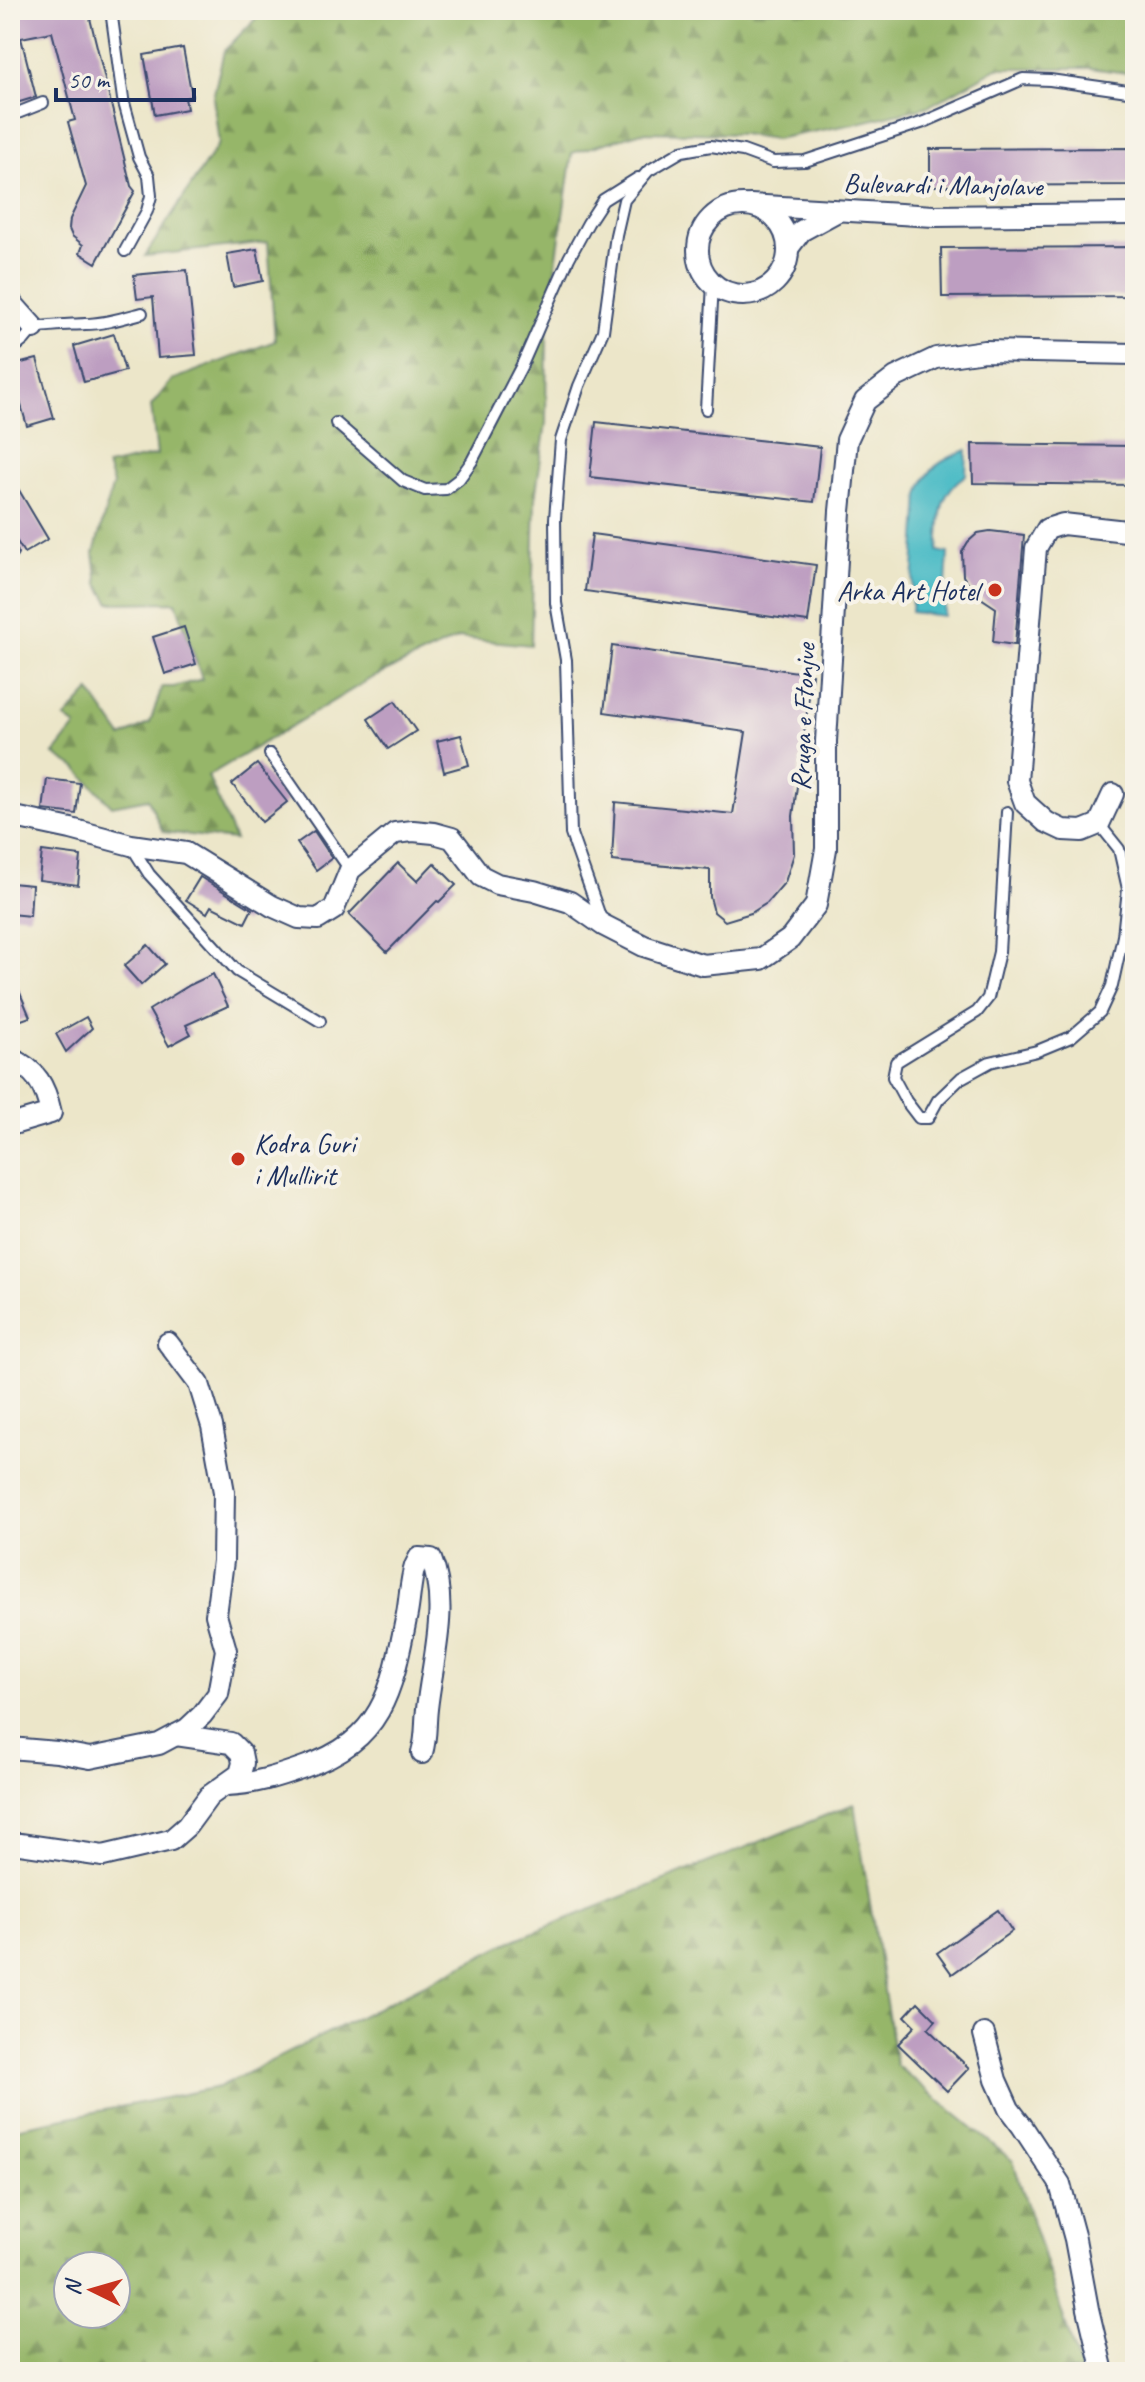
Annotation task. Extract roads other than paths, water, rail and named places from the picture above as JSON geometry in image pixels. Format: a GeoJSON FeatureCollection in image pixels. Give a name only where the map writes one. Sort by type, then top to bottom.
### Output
{"type":"FeatureCollection","features":[{"type":"Feature","properties":{"kind":"street"},"geometry":{"type":"LineString","coordinates":[[735,205],[750,205],[777,219],[789,247],[787,263],[780,277],[756,294],[740,296],[725,292],[713,284],[704,273],[698,245],[702,231],[722,210],[735,205]]}},
{"type":"Feature","properties":{"kind":"street","name":"Bulevardi i Manjolave"},"geometry":{"type":"LineString","coordinates":[[750,205],[934,216],[1135,214]]}},
{"type":"Feature","properties":{"kind":"street"},"geometry":{"type":"LineString","coordinates":[[789,247],[801,231],[840,211]]}},
{"type":"Feature","properties":{"kind":"street"},"geometry":{"type":"LineString","coordinates":[[10,301],[34,328]]}},
{"type":"Feature","properties":{"kind":"street","name":"Rruga e Ftonjve"},"geometry":{"type":"LineString","coordinates":[[350,870],[395,833],[434,833],[452,838],[481,876],[497,884],[570,902],[603,925],[644,946],[703,965],[761,959],[790,939],[816,905],[826,849],[826,741],[840,511],[847,440],[865,401],[896,377],[936,358],[984,351],[1135,354]]}},
{"type":"Feature","properties":{"kind":"street"},"geometry":{"type":"LineString","coordinates":[[1113,794],[1099,824],[1082,831],[1063,830],[1046,822],[1025,803],[1017,781],[1036,548],[1047,529],[1063,524],[1135,532]]}},
{"type":"Feature","properties":{"kind":"street"},"geometry":{"type":"LineString","coordinates":[[10,818],[71,829],[131,845],[186,853],[272,906],[299,918],[318,919],[334,909],[350,870]]}},
{"type":"Feature","properties":{"kind":"street"},"geometry":{"type":"LineString","coordinates":[[10,1058],[21,1063],[46,1090],[51,1113],[10,1125]]}},
{"type":"Feature","properties":{"kind":"street"},"geometry":{"type":"LineString","coordinates":[[10,1748],[90,1758],[159,1744],[195,1722],[218,1694],[226,1661],[216,1615],[222,1574],[224,1492],[212,1426],[199,1384],[168,1343]]}},
{"type":"Feature","properties":{"kind":"street"},"geometry":{"type":"LineString","coordinates":[[227,1785],[246,1784],[315,1764],[352,1745],[365,1733],[379,1714],[387,1694],[403,1632],[411,1577],[419,1558],[431,1559],[438,1588],[437,1649],[426,1712],[427,1736],[422,1753]]}},
{"type":"Feature","properties":{"kind":"street"},"geometry":{"type":"LineString","coordinates":[[10,1844],[103,1856],[171,1840],[187,1826],[209,1796],[240,1774],[243,1763],[241,1753],[231,1743],[176,1735]]}},
{"type":"Feature","properties":{"kind":"street"},"geometry":{"type":"LineString","coordinates":[[984,2034],[996,2080],[1009,2109],[1060,2184],[1103,2372]]}},
{"type":"Feature","properties":{"kind":"lane"},"geometry":{"type":"LineString","coordinates":[[111,10],[123,99],[139,157],[149,176],[151,196],[147,211],[125,251]]}},
{"type":"Feature","properties":{"kind":"lane"},"geometry":{"type":"LineString","coordinates":[[336,423],[403,481],[425,490],[446,489],[459,479],[472,461],[522,365],[569,258],[603,200],[682,151],[711,146],[743,151],[773,162],[805,161],[924,122],[1023,79],[1135,92]]}},
{"type":"Feature","properties":{"kind":"lane"},"geometry":{"type":"LineString","coordinates":[[10,116],[43,103]]}},
{"type":"Feature","properties":{"kind":"lane"},"geometry":{"type":"LineString","coordinates":[[603,925],[571,834],[566,660],[556,603],[555,519],[561,440],[579,386],[603,331],[624,200],[648,171]]}},
{"type":"Feature","properties":{"kind":"lane"},"geometry":{"type":"LineString","coordinates":[[706,409],[713,284]]}},
{"type":"Feature","properties":{"kind":"lane"},"geometry":{"type":"LineString","coordinates":[[10,351],[34,328],[112,321],[142,313]]}},
{"type":"Feature","properties":{"kind":"lane"},"geometry":{"type":"LineString","coordinates":[[270,754],[350,870]]}},
{"type":"Feature","properties":{"kind":"lane"},"geometry":{"type":"LineString","coordinates":[[1007,812],[999,952],[988,998],[977,1012],[896,1062],[893,1077],[919,1118],[928,1118],[938,1100],[961,1078],[990,1062],[1037,1051],[1071,1037],[1100,1012],[1112,986],[1123,936],[1128,889],[1119,849],[1099,824]]}},
{"type":"Feature","properties":{"kind":"lane"},"geometry":{"type":"LineString","coordinates":[[131,845],[149,874],[237,971],[320,1021]]}},
{"type":"Feature","properties":{"kind":"water"},"geometry":{"type":"Polygon","coordinates":[[[967,450],[966,475],[949,491],[940,518],[938,551],[948,553],[944,616],[911,612],[922,486],[936,466],[967,450]]]}},
{"type":"Feature","properties":{"kind":"place","name":"Arka Art Hotel"},"geometry":{"type":"Point","coordinates":[995,590]}},
{"type":"Feature","properties":{"kind":"place","name":"Kodra Guri i Mullirit"},"geometry":{"type":"Point","coordinates":[238,1159]}}]}
